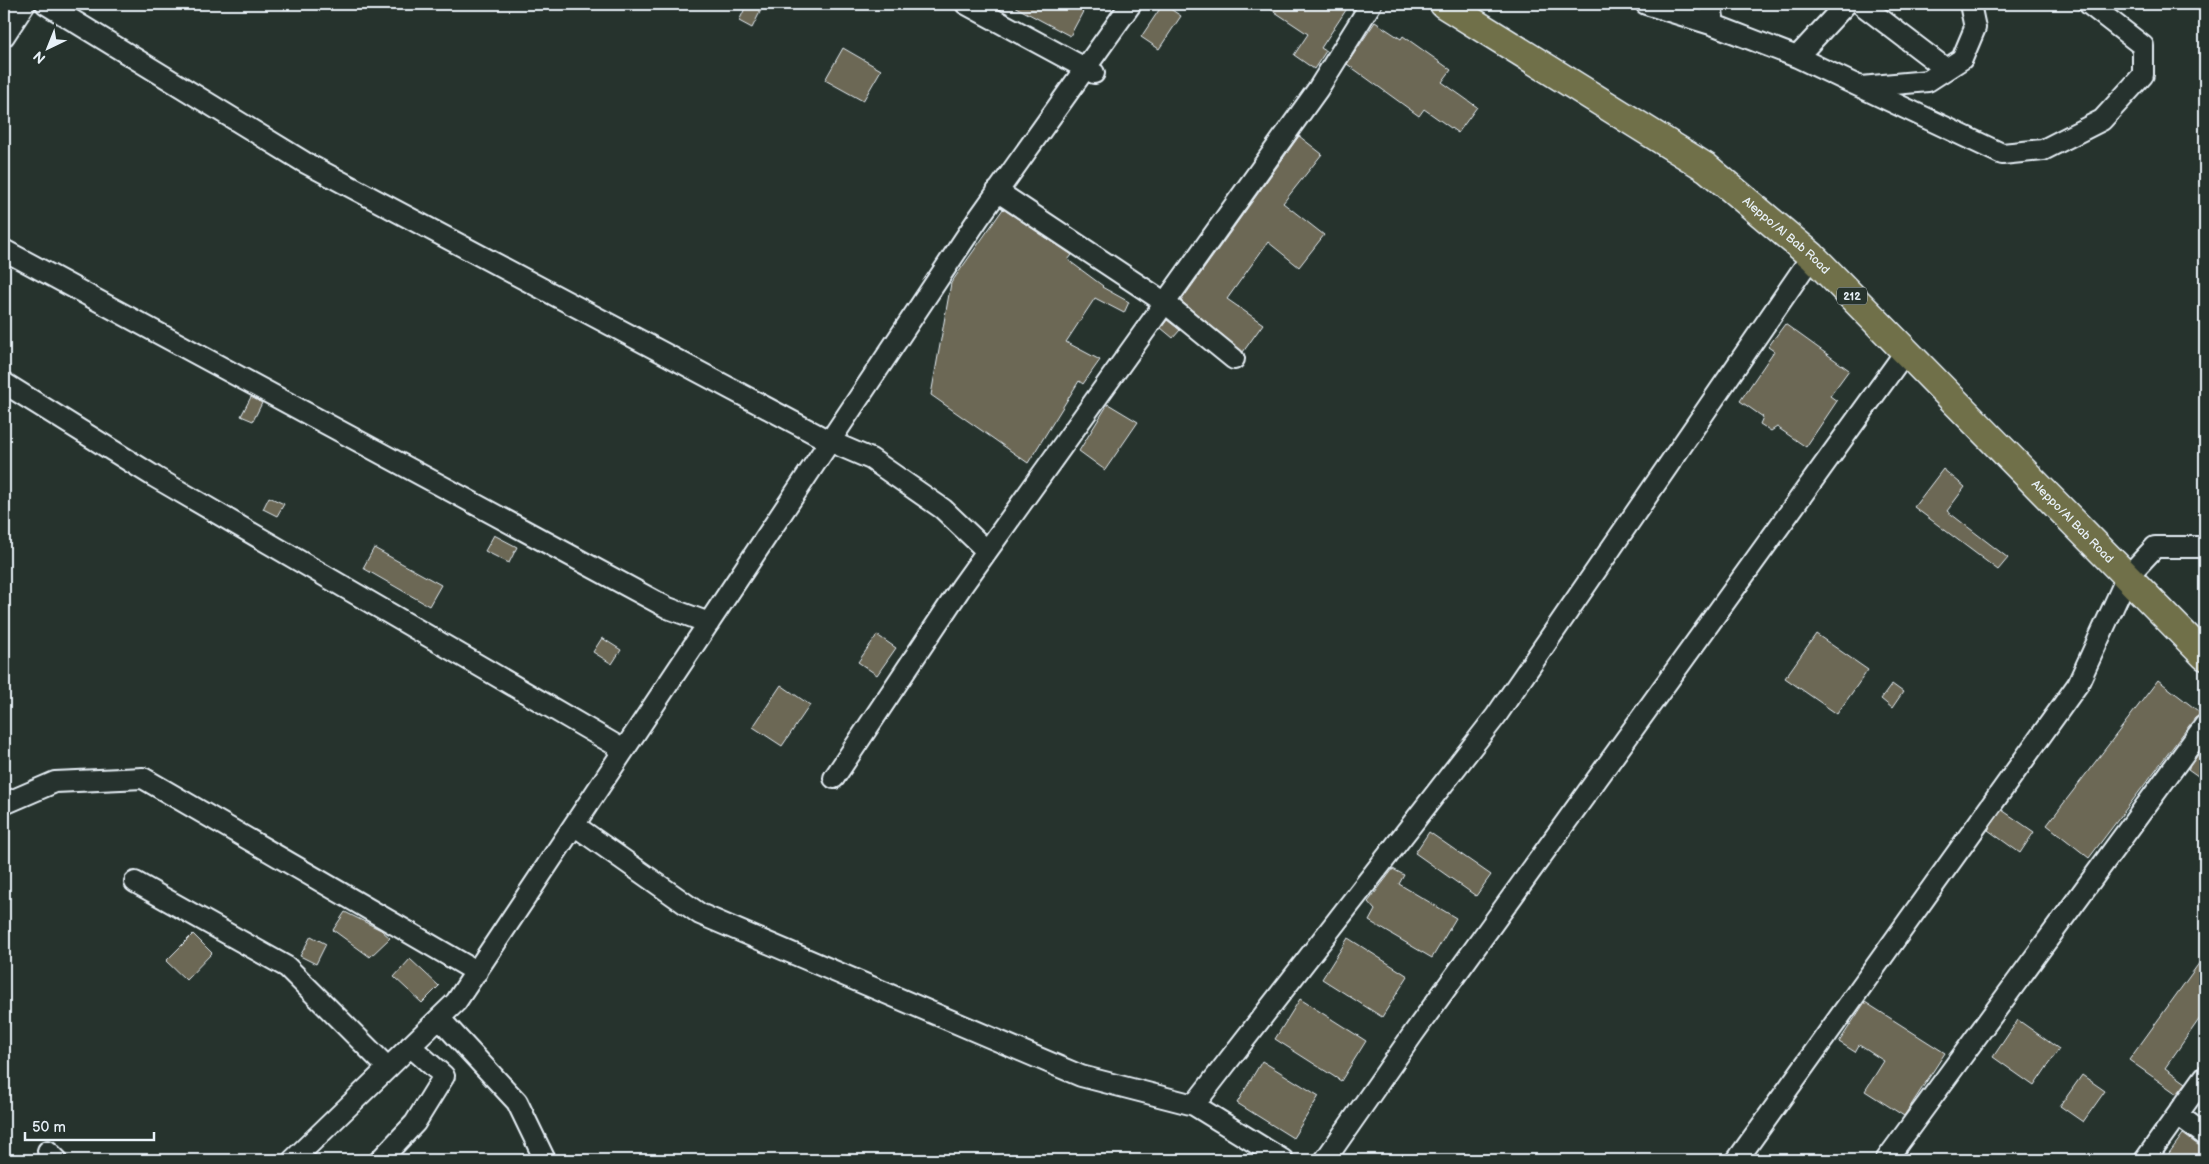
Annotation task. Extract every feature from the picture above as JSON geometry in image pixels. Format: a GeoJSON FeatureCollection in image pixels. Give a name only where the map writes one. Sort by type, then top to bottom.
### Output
{"type":"FeatureCollection","features":[{"type":"Feature","properties":{"kind":"main road","name":"Aleppo/Al Bab Road"},"geometry":{"type":"LineString","coordinates":[[1444,4],[1707,168],[1812,256],[2205,656]]}},
{"type":"Feature","properties":{"kind":"street"},"geometry":{"type":"LineString","coordinates":[[4,36],[25,4]]}},
{"type":"Feature","properties":{"kind":"street"},"geometry":{"type":"LineString","coordinates":[[46,4],[304,162],[829,442],[870,459],[943,509],[987,551]]}},
{"type":"Feature","properties":{"kind":"street"},"geometry":{"type":"LineString","coordinates":[[966,4],[1090,71]]}},
{"type":"Feature","properties":{"kind":"street"},"geometry":{"type":"LineString","coordinates":[[293,1160],[456,1002],[998,191],[1090,71],[1131,4]]}},
{"type":"Feature","properties":{"kind":"street"},"geometry":{"type":"LineString","coordinates":[[834,778],[987,551],[1318,89],[1371,4]]}},
{"type":"Feature","properties":{"kind":"street"},"geometry":{"type":"LineString","coordinates":[[1646,4],[1714,24],[1797,57],[2002,154],[2043,150],[2102,120],[2143,75],[2143,46],[2089,4]]}},
{"type":"Feature","properties":{"kind":"street"},"geometry":{"type":"LineString","coordinates":[[1710,4],[1714,24]]}},
{"type":"Feature","properties":{"kind":"street"},"geometry":{"type":"LineString","coordinates":[[1797,57],[1846,4]]}},
{"type":"Feature","properties":{"kind":"street"},"geometry":{"type":"LineString","coordinates":[[1861,4],[1946,69]]}},
{"type":"Feature","properties":{"kind":"street"},"geometry":{"type":"LineString","coordinates":[[1859,87],[1928,81],[1962,60],[1975,28],[1970,4]]}},
{"type":"Feature","properties":{"kind":"street"},"geometry":{"type":"LineString","coordinates":[[998,191],[1164,302],[1234,359]]}},
{"type":"Feature","properties":{"kind":"street"},"geometry":{"type":"LineString","coordinates":[[4,250],[668,608],[709,622]]}},
{"type":"Feature","properties":{"kind":"street"},"geometry":{"type":"LineString","coordinates":[[1194,1105],[1496,716],[1812,256]]}},
{"type":"Feature","properties":{"kind":"street"},"geometry":{"type":"LineString","coordinates":[[1325,1160],[1413,1034],[1906,351]]}},
{"type":"Feature","properties":{"kind":"street"},"geometry":{"type":"LineString","coordinates":[[4,383],[155,477],[624,750]]}},
{"type":"Feature","properties":{"kind":"street"},"geometry":{"type":"LineString","coordinates":[[1737,1160],[2078,684],[2127,577],[2155,547],[2205,548]]}},
{"type":"Feature","properties":{"kind":"street"},"geometry":{"type":"LineString","coordinates":[[1886,1160],[2205,725]]}},
{"type":"Feature","properties":{"kind":"street"},"geometry":{"type":"LineString","coordinates":[[4,804],[54,782],[143,778],[477,972]]}},
{"type":"Feature","properties":{"kind":"street"},"geometry":{"type":"LineString","coordinates":[[574,825],[700,914],[1081,1076],[1194,1105],[1283,1160]]}},
{"type":"Feature","properties":{"kind":"street"},"geometry":{"type":"LineString","coordinates":[[135,882],[287,967],[388,1068]]}},
{"type":"Feature","properties":{"kind":"street"},"geometry":{"type":"LineString","coordinates":[[440,1018],[517,1102],[545,1160]]}},
{"type":"Feature","properties":{"kind":"street"},"geometry":{"type":"LineString","coordinates":[[380,1160],[415,1123],[444,1076],[410,1046]]}},
{"type":"Feature","properties":{"kind":"street"},"geometry":{"type":"LineString","coordinates":[[2146,1160],[2205,1076]]}},
{"type":"Feature","properties":{"kind":"street"},"geometry":{"type":"LineString","coordinates":[[2178,1115],[2205,1135]]}},
{"type":"Feature","properties":{"kind":"building"},"geometry":{"type":"Polygon","coordinates":[[[747,4],[764,4],[752,28],[739,21],[747,4]]]}},
{"type":"Feature","properties":{"kind":"building"},"geometry":{"type":"Polygon","coordinates":[[[1010,4],[1087,4],[1070,36],[1010,4]]]}},
{"type":"Feature","properties":{"kind":"building"},"geometry":{"type":"Polygon","coordinates":[[[1163,4],[1181,16],[1159,49],[1141,37],[1163,4]]]}},
{"type":"Feature","properties":{"kind":"building"},"geometry":{"type":"Polygon","coordinates":[[[1263,4],[1350,4],[1321,48],[1326,51],[1314,69],[1294,55],[1308,34],[1263,4]]]}},
{"type":"Feature","properties":{"kind":"building"},"geometry":{"type":"Polygon","coordinates":[[[1375,22],[1401,39],[1403,36],[1451,70],[1442,82],[1477,107],[1458,133],[1424,109],[1419,116],[1347,64],[1375,22]]]}},
{"type":"Feature","properties":{"kind":"building"},"geometry":{"type":"Polygon","coordinates":[[[843,48],[881,70],[863,101],[825,80],[843,48]]]}},
{"type":"Feature","properties":{"kind":"building"},"geometry":{"type":"Polygon","coordinates":[[[1299,136],[1322,154],[1283,203],[1324,235],[1299,267],[1268,242],[1227,299],[1263,324],[1243,352],[1181,301],[1299,136]]]}},
{"type":"Feature","properties":{"kind":"building"},"geometry":{"type":"Polygon","coordinates":[[[1003,209],[1072,255],[1068,260],[1102,287],[1129,302],[1124,313],[1095,298],[1066,342],[1100,360],[1083,384],[1079,381],[1028,463],[931,395],[951,283],[1003,209]]]}},
{"type":"Feature","properties":{"kind":"building"},"geometry":{"type":"Polygon","coordinates":[[[1167,320],[1180,330],[1173,338],[1161,328],[1167,320]]]}},
{"type":"Feature","properties":{"kind":"building"},"geometry":{"type":"Polygon","coordinates":[[[1785,324],[1849,370],[1830,396],[1837,401],[1806,447],[1777,427],[1771,431],[1760,424],[1763,417],[1740,401],[1774,351],[1768,347],[1785,324]]]}},
{"type":"Feature","properties":{"kind":"building"},"geometry":{"type":"Polygon","coordinates":[[[251,397],[262,403],[253,421],[241,416],[251,397]]]}},
{"type":"Feature","properties":{"kind":"building"},"geometry":{"type":"Polygon","coordinates":[[[1108,404],[1138,422],[1105,470],[1079,451],[1108,404]]]}},
{"type":"Feature","properties":{"kind":"building"},"geometry":{"type":"Polygon","coordinates":[[[1943,469],[1965,487],[1947,511],[2008,558],[1998,570],[1914,507],[1943,469]]]}},
{"type":"Feature","properties":{"kind":"building"},"geometry":{"type":"Polygon","coordinates":[[[269,497],[284,504],[277,516],[263,509],[269,497]]]}},
{"type":"Feature","properties":{"kind":"building"},"geometry":{"type":"Polygon","coordinates":[[[494,535],[517,547],[509,563],[485,551],[494,535]]]}},
{"type":"Feature","properties":{"kind":"building"},"geometry":{"type":"Polygon","coordinates":[[[374,548],[441,585],[429,606],[363,568],[374,548]]]}},
{"type":"Feature","properties":{"kind":"building"},"geometry":{"type":"Polygon","coordinates":[[[1816,634],[1868,670],[1837,714],[1785,678],[1816,634]]]}},
{"type":"Feature","properties":{"kind":"building"},"geometry":{"type":"Polygon","coordinates":[[[877,635],[896,648],[877,675],[858,662],[877,635]]]}},
{"type":"Feature","properties":{"kind":"building"},"geometry":{"type":"Polygon","coordinates":[[[602,638],[621,650],[612,664],[593,652],[602,638]]]}},
{"type":"Feature","properties":{"kind":"building"},"geometry":{"type":"Polygon","coordinates":[[[2158,680],[2202,714],[2195,718],[2089,858],[2047,825],[2158,680]]]}},
{"type":"Feature","properties":{"kind":"building"},"geometry":{"type":"Polygon","coordinates":[[[1892,684],[1903,692],[1892,708],[1881,699],[1892,684]]]}},
{"type":"Feature","properties":{"kind":"building"},"geometry":{"type":"Polygon","coordinates":[[[781,685],[810,705],[782,746],[753,727],[781,685]]]}},
{"type":"Feature","properties":{"kind":"building"},"geometry":{"type":"Polygon","coordinates":[[[2205,745],[2205,781],[2188,769],[2205,745]]]}},
{"type":"Feature","properties":{"kind":"building"},"geometry":{"type":"Polygon","coordinates":[[[2002,810],[2034,832],[2020,853],[1988,830],[2002,810]]]}},
{"type":"Feature","properties":{"kind":"building"},"geometry":{"type":"Polygon","coordinates":[[[1429,832],[1491,875],[1476,896],[1415,853],[1429,832]]]}},
{"type":"Feature","properties":{"kind":"building"},"geometry":{"type":"Polygon","coordinates":[[[1393,869],[1404,875],[1399,884],[1456,918],[1432,958],[1369,921],[1375,910],[1368,902],[1393,869]]]}},
{"type":"Feature","properties":{"kind":"building"},"geometry":{"type":"Polygon","coordinates":[[[345,912],[381,930],[390,938],[370,957],[333,930],[345,912]]]}},
{"type":"Feature","properties":{"kind":"building"},"geometry":{"type":"Polygon","coordinates":[[[193,934],[212,953],[186,980],[166,961],[193,934]]]}},
{"type":"Feature","properties":{"kind":"building"},"geometry":{"type":"Polygon","coordinates":[[[311,936],[326,944],[316,964],[300,956],[311,936]]]}},
{"type":"Feature","properties":{"kind":"building"},"geometry":{"type":"Polygon","coordinates":[[[1348,938],[1408,976],[1382,1017],[1322,979],[1348,938]]]}},
{"type":"Feature","properties":{"kind":"building"},"geometry":{"type":"Polygon","coordinates":[[[2205,955],[2205,1011],[2165,1068],[2186,1083],[2177,1094],[2129,1060],[2205,955]]]}},
{"type":"Feature","properties":{"kind":"building"},"geometry":{"type":"Polygon","coordinates":[[[410,959],[439,986],[422,1003],[394,977],[410,959]]]}},
{"type":"Feature","properties":{"kind":"building"},"geometry":{"type":"Polygon","coordinates":[[[1300,999],[1366,1041],[1341,1081],[1275,1039],[1300,999]]]}},
{"type":"Feature","properties":{"kind":"building"},"geometry":{"type":"Polygon","coordinates":[[[1865,1002],[1945,1053],[1904,1116],[1865,1091],[1884,1061],[1859,1045],[1855,1052],[1839,1042],[1865,1002]]]}},
{"type":"Feature","properties":{"kind":"building"},"geometry":{"type":"Polygon","coordinates":[[[2018,1020],[2059,1049],[2034,1086],[1993,1057],[2018,1020]]]}},
{"type":"Feature","properties":{"kind":"building"},"geometry":{"type":"Polygon","coordinates":[[[1262,1061],[1319,1096],[1293,1138],[1237,1103],[1262,1061]]]}},
{"type":"Feature","properties":{"kind":"building"},"geometry":{"type":"Polygon","coordinates":[[[2082,1075],[2105,1091],[2083,1122],[2060,1106],[2082,1075]]]}},
{"type":"Feature","properties":{"kind":"building"},"geometry":{"type":"Polygon","coordinates":[[[2183,1134],[2198,1145],[2205,1147],[2205,1160],[2164,1160],[2183,1134]]]}}]}
